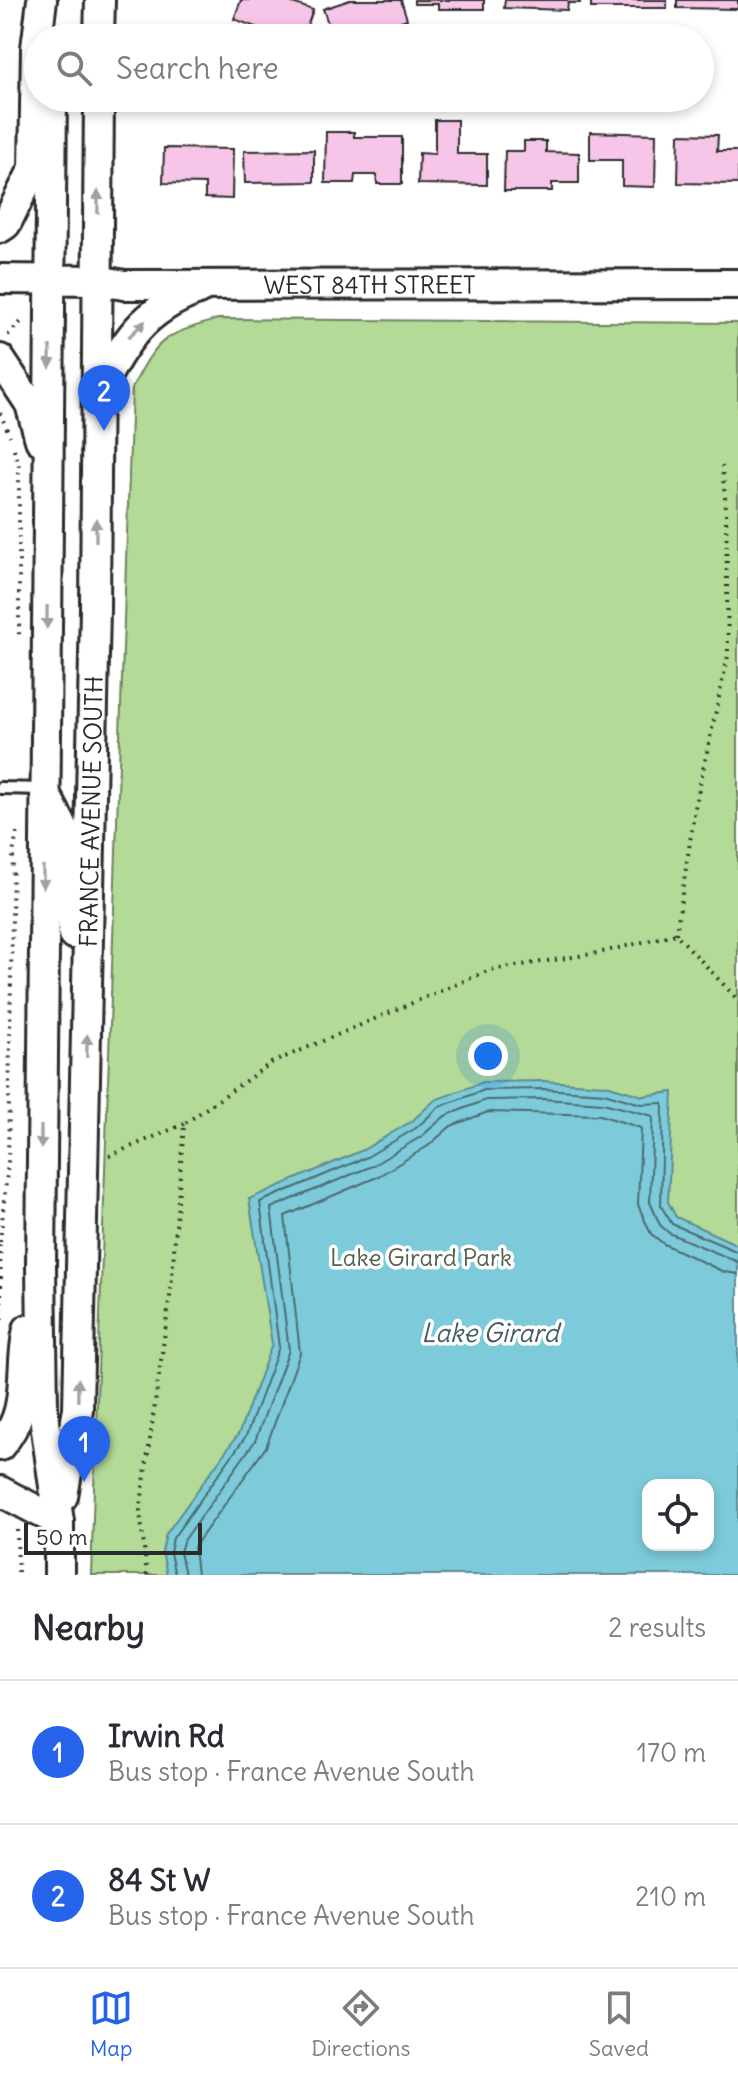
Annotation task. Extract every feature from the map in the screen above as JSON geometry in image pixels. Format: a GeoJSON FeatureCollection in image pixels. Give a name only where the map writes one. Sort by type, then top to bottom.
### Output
{"type":"FeatureCollection","features":[{"type":"Feature","properties":{"kind":"main road"},"geometry":{"type":"LineString","coordinates":[[39,24],[42,0]]}},
{"type":"Feature","properties":{"kind":"main road"},"geometry":{"type":"LineString","coordinates":[[52,0],[52,24]]}},
{"type":"Feature","properties":{"kind":"main road"},"geometry":{"type":"LineString","coordinates":[[99,24],[100,0]]}},
{"type":"Feature","properties":{"kind":"main road"},"geometry":{"type":"LineString","coordinates":[[0,228],[6,224],[34,168],[35,112]]}},
{"type":"Feature","properties":{"kind":"main road","name":"FRANCE AVENUE SOUTH"},"geometry":{"type":"LineString","coordinates":[[52,112],[49,474],[32,789],[43,1408],[59,1522],[59,1575]]}},
{"type":"Feature","properties":{"kind":"main road","name":"FRANCE AVENUE SOUTH"},"geometry":{"type":"LineString","coordinates":[[59,1522],[78,1409],[89,967],[99,112]]}},
{"type":"Feature","properties":{"kind":"main road","name":"WEST 84TH STREET"},"geometry":{"type":"LineString","coordinates":[[0,279],[98,280],[124,285],[738,284]]}},
{"type":"Feature","properties":{"kind":"main road"},"geometry":{"type":"LineString","coordinates":[[97,395],[135,328],[173,299],[210,285]]}},
{"type":"Feature","properties":{"kind":"main road"},"geometry":{"type":"LineString","coordinates":[[0,359],[30,404],[49,474]]}},
{"type":"Feature","properties":{"kind":"main road"},"geometry":{"type":"LineString","coordinates":[[32,789],[65,831],[73,934],[89,967]]}},
{"type":"Feature","properties":{"kind":"main road"},"geometry":{"type":"LineString","coordinates":[[0,1446],[14,1431],[22,1409],[23,1353],[41,1266]]}},
{"type":"Feature","properties":{"kind":"main road"},"geometry":{"type":"LineString","coordinates":[[0,1491],[59,1522]]}},
{"type":"Feature","properties":{"kind":"lane"},"geometry":{"type":"LineString","coordinates":[[0,788],[32,789]]}},
{"type":"Feature","properties":{"kind":"path"},"geometry":{"type":"LineString","coordinates":[[1,343],[26,317]]}},
{"type":"Feature","properties":{"kind":"path"},"geometry":{"type":"LineString","coordinates":[[0,413],[19,467],[19,650]]}},
{"type":"Feature","properties":{"kind":"path"},"geometry":{"type":"LineString","coordinates":[[676,934],[696,802],[728,656],[726,509],[722,466]]}},
{"type":"Feature","properties":{"kind":"path"},"geometry":{"type":"LineString","coordinates":[[0,1242],[8,1162],[13,854],[20,820],[32,789]]}},
{"type":"Feature","properties":{"kind":"path"},"geometry":{"type":"LineString","coordinates":[[676,934],[738,1000]]}},
{"type":"Feature","properties":{"kind":"path"},"geometry":{"type":"LineString","coordinates":[[109,1156],[184,1124],[271,1063],[490,970],[598,953],[676,934]]}},
{"type":"Feature","properties":{"kind":"path"},"geometry":{"type":"LineString","coordinates":[[147,1575],[140,1511],[171,1289],[184,1124]]}},
{"type":"Feature","properties":{"kind":"path"},"geometry":{"type":"LineString","coordinates":[[17,1517],[18,1575]]}},
{"type":"Feature","properties":{"kind":"green space","name":"Lake Girard Park"},"geometry":{"type":"Polygon","coordinates":[[[218,319],[738,323],[738,1575],[91,1575],[132,388],[149,358],[164,340],[218,319]]]}},
{"type":"Feature","properties":{"kind":"water","name":"Lake Girard"},"geometry":{"type":"Polygon","coordinates":[[[543,1081],[606,1085],[643,1096],[673,1092],[668,1202],[676,1217],[738,1245],[738,1575],[167,1575],[162,1552],[166,1534],[239,1433],[272,1344],[249,1199],[363,1150],[412,1121],[435,1100],[483,1082],[543,1081]]]}},
{"type":"Feature","properties":{"kind":"building"},"geometry":{"type":"Polygon","coordinates":[[[241,0],[284,0],[313,10],[308,24],[248,24],[234,19],[241,0]]]}},
{"type":"Feature","properties":{"kind":"building"},"geometry":{"type":"Polygon","coordinates":[[[350,0],[401,0],[407,19],[391,24],[328,24],[323,9],[350,0]]]}},
{"type":"Feature","properties":{"kind":"building"},"geometry":{"type":"Polygon","coordinates":[[[414,0],[484,0],[484,9],[438,9],[438,4],[414,4],[414,0]]]}},
{"type":"Feature","properties":{"kind":"building"},"geometry":{"type":"Polygon","coordinates":[[[505,0],[580,0],[580,3],[568,3],[567,10],[504,8],[505,0]]]}},
{"type":"Feature","properties":{"kind":"building"},"geometry":{"type":"Polygon","coordinates":[[[591,0],[667,0],[667,8],[591,8],[591,0]]]}},
{"type":"Feature","properties":{"kind":"building"},"geometry":{"type":"Polygon","coordinates":[[[677,0],[738,0],[738,9],[677,8],[677,0]]]}},
{"type":"Feature","properties":{"kind":"building"},"geometry":{"type":"Polygon","coordinates":[[[435,120],[457,120],[457,154],[487,154],[487,185],[418,184],[419,153],[435,154],[435,120]]]}},
{"type":"Feature","properties":{"kind":"building"},"geometry":{"type":"Polygon","coordinates":[[[326,132],[354,132],[354,137],[402,137],[402,184],[377,184],[377,175],[355,175],[354,183],[325,183],[326,132]]]}},
{"type":"Feature","properties":{"kind":"building"},"geometry":{"type":"Polygon","coordinates":[[[590,132],[656,134],[655,187],[622,186],[622,160],[590,160],[590,132]]]}},
{"type":"Feature","properties":{"kind":"building"},"geometry":{"type":"Polygon","coordinates":[[[679,134],[718,135],[717,151],[738,151],[738,184],[678,183],[679,134]]]}},
{"type":"Feature","properties":{"kind":"building"},"geometry":{"type":"Polygon","coordinates":[[[524,141],[546,141],[546,152],[579,153],[579,183],[552,183],[552,191],[504,191],[505,151],[524,151],[524,141]]]}},
{"type":"Feature","properties":{"kind":"building"},"geometry":{"type":"Polygon","coordinates":[[[164,148],[233,149],[232,199],[205,198],[205,184],[163,183],[164,148]]]}},
{"type":"Feature","properties":{"kind":"building"},"geometry":{"type":"Polygon","coordinates":[[[314,150],[314,182],[245,183],[244,151],[314,150]]]}},
{"type":"Feature","properties":{"kind":"place","name":"84 St W"},"geometry":{"type":"Point","coordinates":[104,431]}},
{"type":"Feature","properties":{"kind":"place","name":"Irwin Rd"},"geometry":{"type":"Point","coordinates":[84,1482]}}]}
